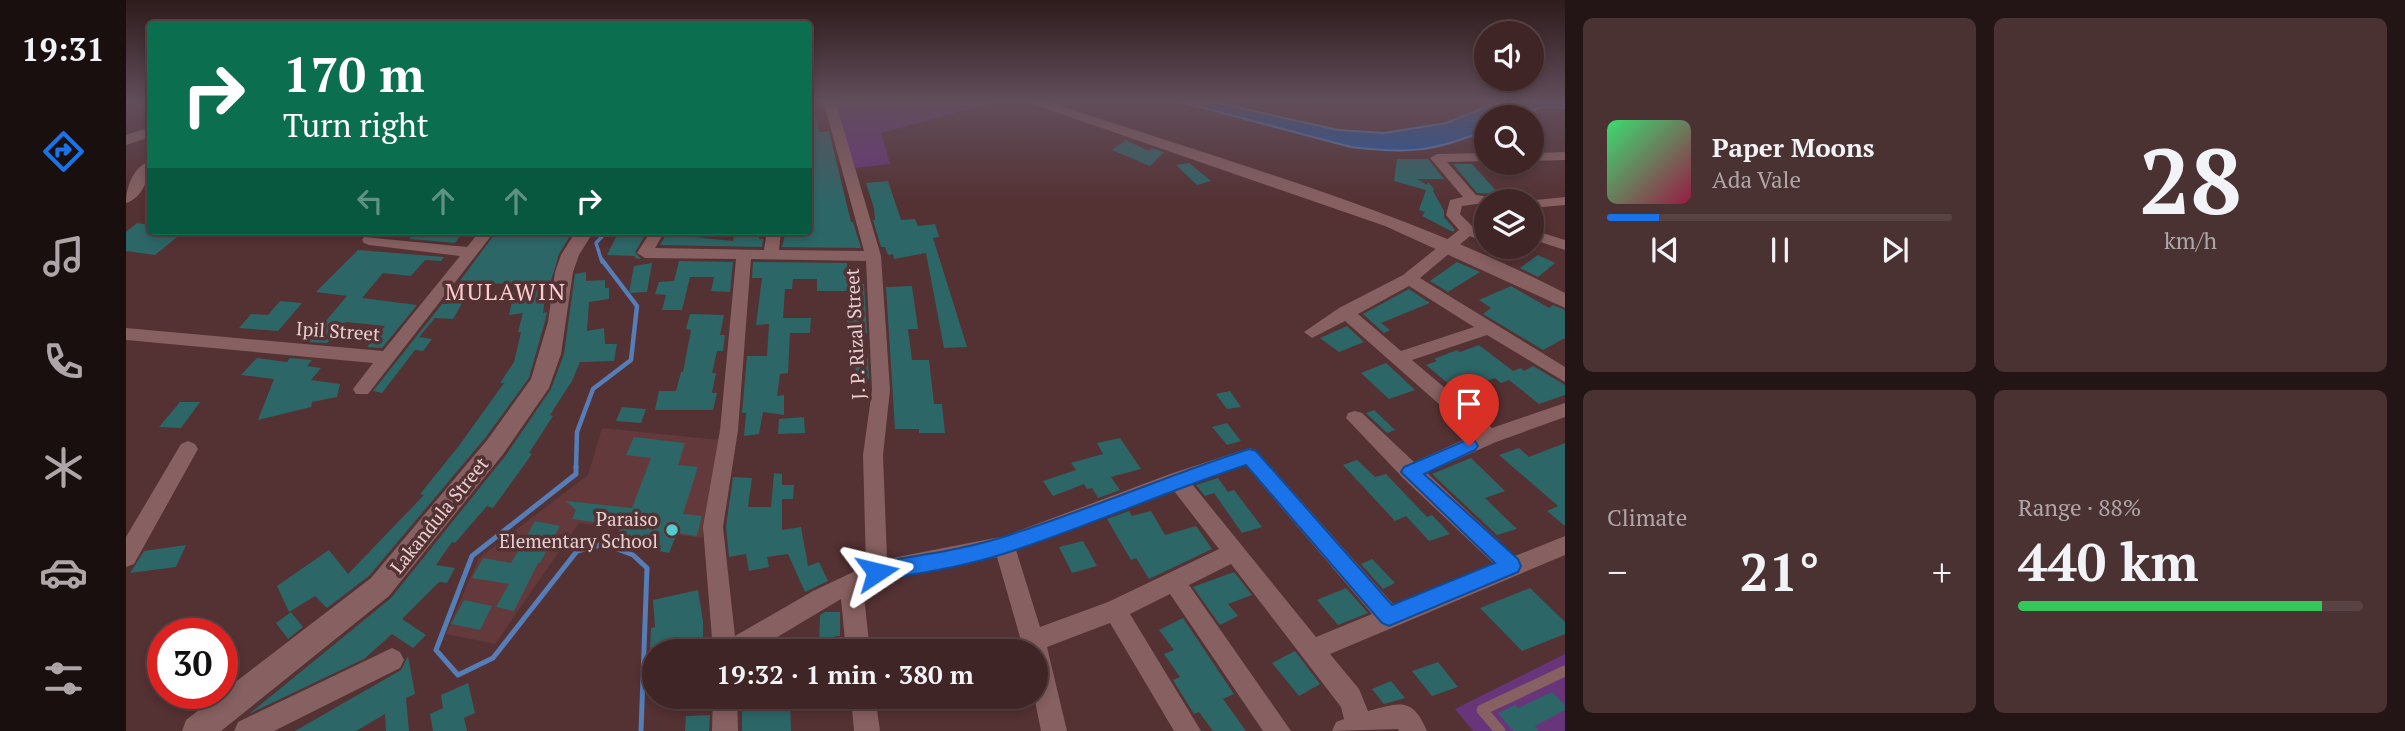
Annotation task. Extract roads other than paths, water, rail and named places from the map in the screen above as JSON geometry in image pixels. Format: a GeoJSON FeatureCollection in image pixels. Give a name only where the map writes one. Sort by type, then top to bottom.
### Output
{"type":"FeatureCollection","features":[{"type":"Feature","properties":{"kind":"street"},"geometry":{"type":"LineString","coordinates":[[126,140],[144,134]]}},
{"type":"Feature","properties":{"kind":"street","name":"J. P. Rizal Street"},"geometry":{"type":"LineString","coordinates":[[839,134],[873,256],[881,390],[873,455],[877,572]]}},
{"type":"Feature","properties":{"kind":"street"},"geometry":{"type":"LineString","coordinates":[[1130,134],[1391,222],[1521,278],[1565,302]]}},
{"type":"Feature","properties":{"kind":"street"},"geometry":{"type":"LineString","coordinates":[[1544,157],[1565,156]]}},
{"type":"Feature","properties":{"kind":"street"},"geometry":{"type":"LineString","coordinates":[[1474,157],[1437,158],[1472,199],[1455,203],[1453,215],[1474,233]]}},
{"type":"Feature","properties":{"kind":"street"},"geometry":{"type":"LineString","coordinates":[[126,198],[147,170]]}},
{"type":"Feature","properties":{"kind":"street"},"geometry":{"type":"LineString","coordinates":[[1544,203],[1565,201]]}},
{"type":"Feature","properties":{"kind":"street"},"geometry":{"type":"LineString","coordinates":[[1312,332],[1409,279],[1450,248],[1468,230]]}},
{"type":"Feature","properties":{"kind":"street","name":"Ipil Street"},"geometry":{"type":"LineString","coordinates":[[126,334],[387,358],[485,235]]}},
{"type":"Feature","properties":{"kind":"street","name":"Lakandula Street"},"geometry":{"type":"LineString","coordinates":[[197,731],[380,587],[496,446],[541,382],[558,322],[564,272],[569,255],[582,235]]}},
{"type":"Feature","properties":{"kind":"street"},"geometry":{"type":"LineString","coordinates":[[656,235],[645,253],[873,256]]}},
{"type":"Feature","properties":{"kind":"street"},"geometry":{"type":"LineString","coordinates":[[771,255],[774,235]]}},
{"type":"Feature","properties":{"kind":"street"},"geometry":{"type":"LineString","coordinates":[[1544,237],[1565,245]]}},
{"type":"Feature","properties":{"kind":"street"},"geometry":{"type":"LineString","coordinates":[[369,240],[471,252]]}},
{"type":"Feature","properties":{"kind":"street"},"geometry":{"type":"LineString","coordinates":[[724,639],[713,527],[729,430],[744,256]]}},
{"type":"Feature","properties":{"kind":"street"},"geometry":{"type":"LineString","coordinates":[[1409,279],[1565,375]]}},
{"type":"Feature","properties":{"kind":"street"},"geometry":{"type":"LineString","coordinates":[[1345,312],[1489,437]]}},
{"type":"Feature","properties":{"kind":"street"},"geometry":{"type":"LineString","coordinates":[[1398,358],[1489,328]]}},
{"type":"Feature","properties":{"kind":"street"},"geometry":{"type":"LineString","coordinates":[[362,389],[387,358]]}},
{"type":"Feature","properties":{"kind":"street"},"geometry":{"type":"LineString","coordinates":[[1410,472],[1489,437],[1565,410]]}},
{"type":"Feature","properties":{"kind":"street"},"geometry":{"type":"LineString","coordinates":[[1355,418],[1511,566]]}},
{"type":"Feature","properties":{"kind":"street"},"geometry":{"type":"LineString","coordinates":[[126,557],[188,449]]}},
{"type":"Feature","properties":{"kind":"street"},"geometry":{"type":"LineString","coordinates":[[752,639],[851,583],[877,572],[970,555],[1004,545],[1249,456],[1389,616]]}},
{"type":"Feature","properties":{"kind":"street"},"geometry":{"type":"LineString","coordinates":[[1177,480],[1350,698],[1356,711],[1350,729]]}},
{"type":"Feature","properties":{"kind":"street"},"geometry":{"type":"LineString","coordinates":[[1004,545],[1032,639]]}},
{"type":"Feature","properties":{"kind":"street"},"geometry":{"type":"LineString","coordinates":[[1311,650],[1565,545]]}},
{"type":"Feature","properties":{"kind":"street"},"geometry":{"type":"LineString","coordinates":[[1048,642],[1234,552]]}},
{"type":"Feature","properties":{"kind":"street"},"geometry":{"type":"LineString","coordinates":[[1174,582],[1278,731]]}},
{"type":"Feature","properties":{"kind":"street"},"geometry":{"type":"LineString","coordinates":[[851,583],[858,639]]}},
{"type":"Feature","properties":{"kind":"street"},"geometry":{"type":"LineString","coordinates":[[1115,610],[1188,731]]}},
{"type":"Feature","properties":{"kind":"street"},"geometry":{"type":"LineString","coordinates":[[247,731],[392,660]]}},
{"type":"Feature","properties":{"kind":"street"},"geometry":{"type":"LineString","coordinates":[[1048,705],[1054,731]]}},
{"type":"Feature","properties":{"kind":"street"},"geometry":{"type":"LineString","coordinates":[[725,709],[725,731]]}},
{"type":"Feature","properties":{"kind":"street"},"geometry":{"type":"LineString","coordinates":[[864,709],[867,731]]}},
{"type":"Feature","properties":{"kind":"street"},"geometry":{"type":"LineString","coordinates":[[1350,729],[1403,715],[1414,731]]}},
{"type":"Feature","properties":{"kind":"lane"},"geometry":{"type":"LineString","coordinates":[[1500,731],[1482,710],[1565,671]]}},
{"type":"Feature","properties":{"kind":"water"},"geometry":{"type":"Polygon","coordinates":[[[1302,134],[1474,134],[1435,147],[1388,150],[1351,147],[1302,134]]]}},
{"type":"Feature","properties":{"kind":"waterway"},"geometry":{"type":"LineString","coordinates":[[602,262],[596,243],[603,235]]}},
{"type":"Feature","properties":{"kind":"waterway"},"geometry":{"type":"LineString","coordinates":[[576,468],[577,432],[593,389],[631,360],[637,306],[602,260]]}},
{"type":"Feature","properties":{"kind":"waterway"},"geometry":{"type":"LineString","coordinates":[[576,468],[576,474],[472,556],[436,650],[458,675],[493,658],[577,551],[604,544],[633,555],[647,568],[641,731]]}},
{"type":"Feature","properties":{"kind":"place","name":"Paraiso Elementary School"},"geometry":{"type":"Point","coordinates":[672,530]}},
{"type":"Feature","properties":{"kind":"district","name":"MULAWIN"},"geometry":{"type":"Point","coordinates":[506,292]}}]}
